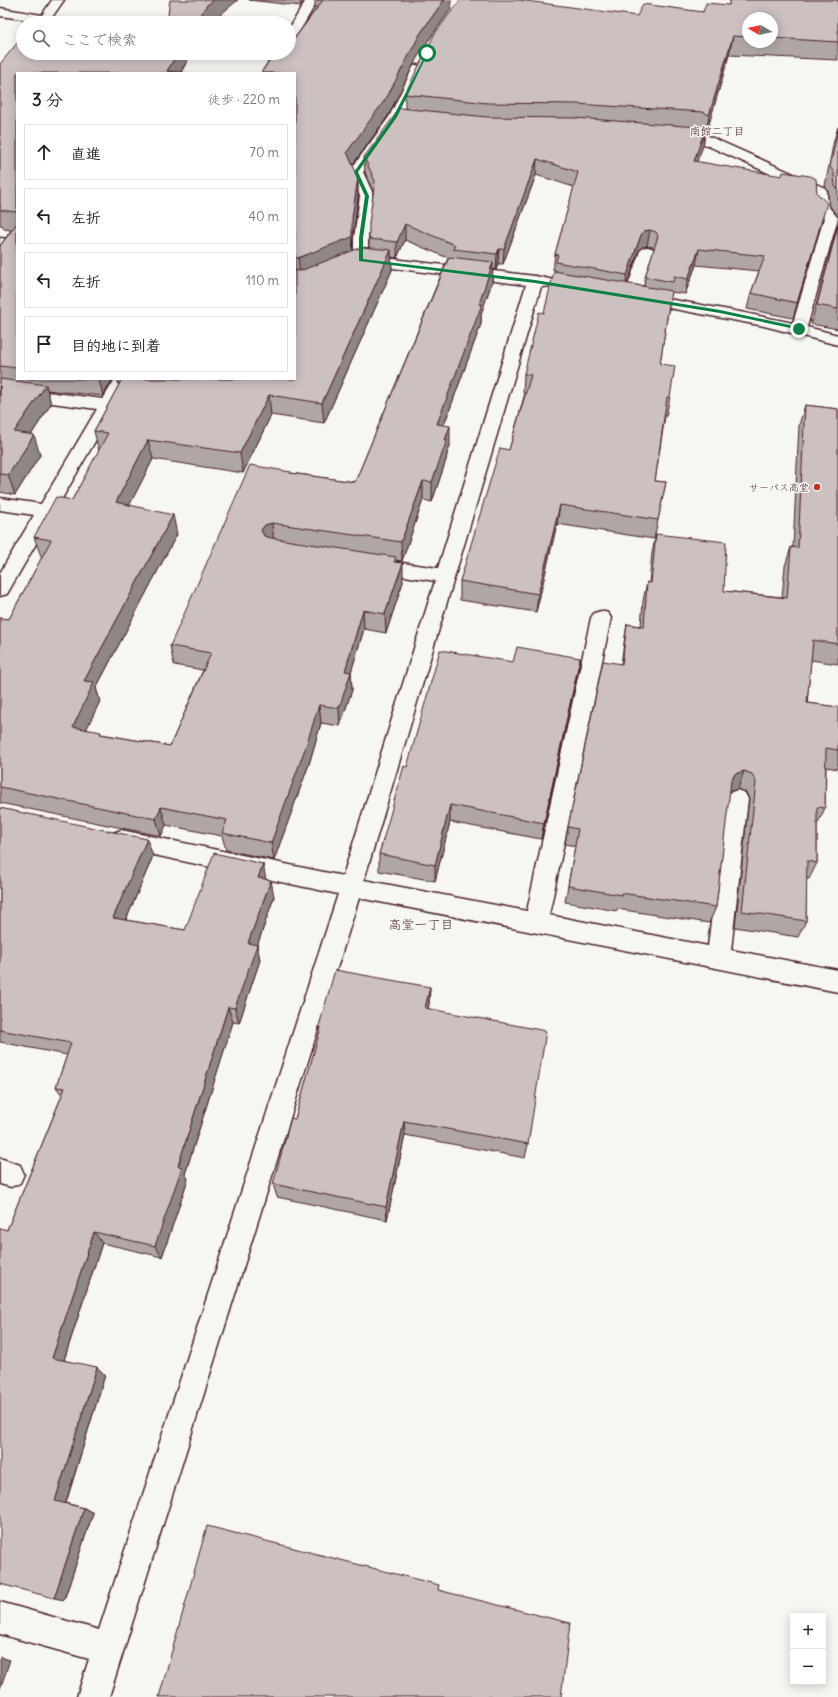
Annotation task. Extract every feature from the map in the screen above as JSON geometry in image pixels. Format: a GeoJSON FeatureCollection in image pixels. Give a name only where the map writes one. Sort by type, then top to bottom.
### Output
{"type":"FeatureCollection","features":[{"type":"Feature","properties":{"kind":"street"},"geometry":{"type":"LineString","coordinates":[[47,16],[58,0]]}},
{"type":"Feature","properties":{"kind":"street"},"geometry":{"type":"LineString","coordinates":[[296,27],[312,0]]}},
{"type":"Feature","properties":{"kind":"street"},"geometry":{"type":"LineString","coordinates":[[0,12],[19,16]]}},
{"type":"Feature","properties":{"kind":"street"},"geometry":{"type":"LineString","coordinates":[[269,72],[276,60]]}},
{"type":"Feature","properties":{"kind":"street"},"geometry":{"type":"LineString","coordinates":[[361,260],[361,238],[367,196],[356,172],[395,117],[423,60]]}},
{"type":"Feature","properties":{"kind":"street"},"geometry":{"type":"LineString","coordinates":[[395,117],[410,119]]}},
{"type":"Feature","properties":{"kind":"street"},"geometry":{"type":"LineString","coordinates":[[660,134],[699,138],[820,191],[821,207],[832,217],[799,329]]}},
{"type":"Feature","properties":{"kind":"street"},"geometry":{"type":"LineString","coordinates":[[0,242],[16,244]]}},
{"type":"Feature","properties":{"kind":"street"},"geometry":{"type":"LineString","coordinates":[[647,251],[624,296],[720,312],[799,329],[838,340]]}},
{"type":"Feature","properties":{"kind":"street"},"geometry":{"type":"LineString","coordinates":[[346,266],[361,260],[565,286]]}},
{"type":"Feature","properties":{"kind":"street"},"geometry":{"type":"LineString","coordinates":[[93,1697],[351,887],[535,281]]}},
{"type":"Feature","properties":{"kind":"street"},"geometry":{"type":"LineString","coordinates":[[0,589],[122,380]]}},
{"type":"Feature","properties":{"kind":"street"},"geometry":{"type":"LineString","coordinates":[[0,391],[108,405]]}},
{"type":"Feature","properties":{"kind":"street"},"geometry":{"type":"LineString","coordinates":[[0,504],[47,511]]}},
{"type":"Feature","properties":{"kind":"street"},"geometry":{"type":"LineString","coordinates":[[360,563],[446,576]]}},
{"type":"Feature","properties":{"kind":"street"},"geometry":{"type":"LineString","coordinates":[[536,922],[601,618]]}},
{"type":"Feature","properties":{"kind":"street"},"geometry":{"type":"LineString","coordinates":[[718,958],[737,799]]}},
{"type":"Feature","properties":{"kind":"street"},"geometry":{"type":"LineString","coordinates":[[102,835],[351,887],[838,981]]}},
{"type":"Feature","properties":{"kind":"street"},"geometry":{"type":"LineString","coordinates":[[0,1618],[109,1649]]}},
{"type":"Feature","properties":{"kind":"building"},"geometry":{"type":"Polygon","coordinates":[[[170,0],[214,0],[207,5],[200,16],[168,16],[170,0]]]}},
{"type":"Feature","properties":{"kind":"building"},"geometry":{"type":"Polygon","coordinates":[[[323,0],[444,0],[420,34],[387,97],[347,152],[358,177],[352,218],[352,237],[298,258],[296,257],[296,72],[262,72],[270,60],[296,60],[296,37],[323,0]]]}},
{"type":"Feature","properties":{"kind":"building"},"geometry":{"type":"Polygon","coordinates":[[[460,0],[519,0],[637,16],[643,4],[703,12],[706,3],[729,5],[730,0],[838,0],[838,42],[778,38],[778,12],[742,12],[742,37],[733,36],[709,115],[703,112],[576,104],[488,103],[405,94],[434,35],[460,0]]]}},
{"type":"Feature","properties":{"kind":"building"},"geometry":{"type":"Polygon","coordinates":[[[16,45],[16,60],[174,60],[167,71],[176,72],[16,72],[16,212],[0,210],[0,64],[16,45]]]}},
{"type":"Feature","properties":{"kind":"building"},"geometry":{"type":"Polygon","coordinates":[[[400,108],[487,117],[575,118],[698,127],[705,130],[694,161],[782,176],[783,172],[810,176],[816,179],[817,193],[827,203],[797,303],[751,293],[765,256],[699,249],[688,279],[674,276],[673,282],[645,277],[658,236],[656,232],[650,230],[644,231],[641,235],[627,275],[556,262],[558,255],[555,254],[578,172],[537,159],[504,249],[499,249],[497,254],[453,249],[455,245],[405,224],[397,242],[369,239],[369,223],[375,181],[364,157],[400,108]]]}},
{"type":"Feature","properties":{"kind":"building"},"geometry":{"type":"Polygon","coordinates":[[[838,129],[838,190],[835,186],[834,172],[830,167],[838,129]]]}},
{"type":"Feature","properties":{"kind":"building"},"geometry":{"type":"Polygon","coordinates":[[[16,224],[16,368],[0,366],[0,246],[16,224]]]}},
{"type":"Feature","properties":{"kind":"building"},"geometry":{"type":"Polygon","coordinates":[[[838,225],[838,309],[817,305],[838,225]]]}},
{"type":"Feature","properties":{"kind":"building"},"geometry":{"type":"Polygon","coordinates":[[[362,247],[391,250],[322,403],[269,395],[240,453],[148,440],[116,502],[173,515],[84,681],[94,682],[73,727],[101,732],[100,734],[170,746],[211,653],[170,646],[250,465],[291,472],[290,473],[355,482],[449,257],[493,262],[479,304],[482,304],[437,424],[450,426],[445,440],[447,440],[432,482],[423,481],[401,542],[272,523],[265,525],[261,530],[264,536],[271,538],[396,557],[394,562],[403,563],[385,614],[363,610],[345,671],[351,672],[339,708],[319,705],[271,843],[222,833],[227,820],[161,807],[156,819],[0,787],[0,618],[9,619],[51,540],[34,537],[56,497],[72,500],[108,433],[94,431],[121,380],[296,380],[296,270],[300,271],[362,247]]]}},
{"type":"Feature","properties":{"kind":"building"},"geometry":{"type":"Polygon","coordinates":[[[554,271],[671,291],[660,364],[675,366],[670,397],[667,397],[655,481],[666,482],[658,520],[560,505],[538,594],[460,581],[500,448],[509,450],[531,375],[524,374],[539,312],[544,313],[554,271]]]}},
{"type":"Feature","properties":{"kind":"building"},"geometry":{"type":"Polygon","coordinates":[[[0,379],[46,385],[14,432],[34,435],[8,475],[0,474],[0,379]]]}},
{"type":"Feature","properties":{"kind":"building"},"geometry":{"type":"Polygon","coordinates":[[[805,405],[838,409],[838,644],[813,640],[807,703],[838,707],[838,750],[826,748],[825,808],[817,807],[817,863],[807,861],[806,921],[742,911],[756,782],[752,774],[744,771],[735,774],[731,781],[716,907],[621,893],[621,895],[568,886],[578,829],[568,827],[603,661],[622,664],[627,624],[644,627],[647,582],[651,583],[656,534],[726,542],[724,591],[787,598],[791,547],[798,548],[805,405]]]}},
{"type":"Feature","properties":{"kind":"building"},"geometry":{"type":"Polygon","coordinates":[[[517,647],[580,658],[544,823],[450,805],[435,865],[379,854],[404,766],[407,767],[440,650],[513,662],[517,647]]]}},
{"type":"Feature","properties":{"kind":"building"},"geometry":{"type":"Polygon","coordinates":[[[0,808],[147,839],[113,918],[185,930],[214,853],[263,864],[258,878],[271,880],[248,943],[257,945],[235,1008],[228,1007],[178,1166],[182,1167],[155,1246],[94,1232],[52,1358],[97,1367],[55,1501],[84,1508],[54,1598],[0,1584],[0,1228],[7,1230],[65,1088],[56,1087],[71,1043],[0,1030],[0,808]]]}},
{"type":"Feature","properties":{"kind":"building"},"geometry":{"type":"Polygon","coordinates":[[[335,970],[430,987],[425,1008],[546,1031],[528,1144],[404,1121],[386,1207],[273,1184],[291,1118],[295,1119],[321,1027],[319,1026],[335,970]]]}},
{"type":"Feature","properties":{"kind":"building"},"geometry":{"type":"Polygon","coordinates":[[[207,1526],[439,1585],[438,1590],[570,1623],[561,1697],[159,1697],[207,1526]]]}},
{"type":"Feature","properties":{"kind":"place","name":"サーパス高堂"},"geometry":{"type":"Point","coordinates":[817,487]}},
{"type":"Feature","properties":{"kind":"district","name":"南館二丁目"},"geometry":{"type":"Point","coordinates":[717,131]}},
{"type":"Feature","properties":{"kind":"district","name":"高堂一丁目"},"geometry":{"type":"Point","coordinates":[421,924]}},
{"type":"Feature","properties":{"kind":"route"},"geometry":{"type":"LineString","coordinates":[[427,53],[395,117],[356,172],[367,196],[361,238],[361,260],[535,281],[720,312],[799,329]]}}]}
